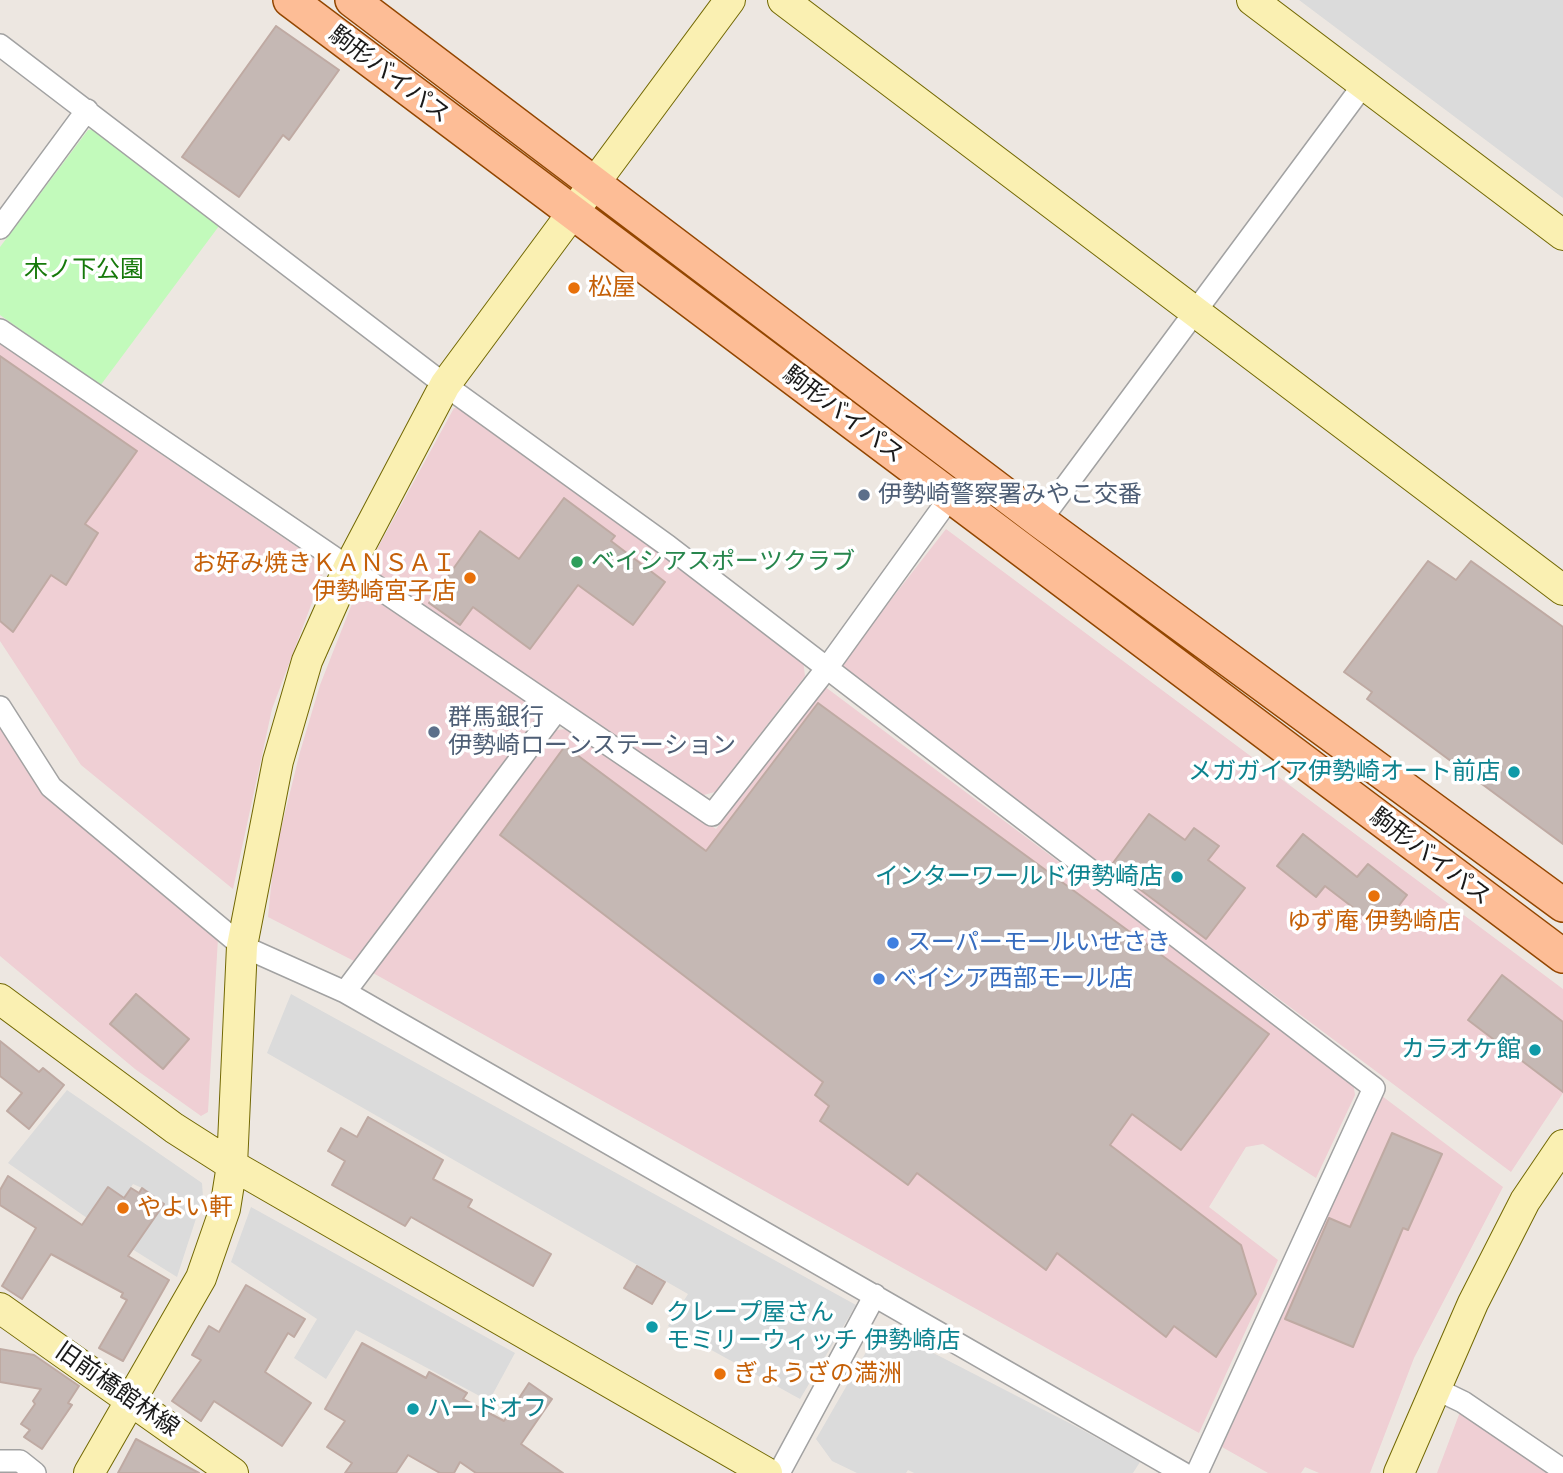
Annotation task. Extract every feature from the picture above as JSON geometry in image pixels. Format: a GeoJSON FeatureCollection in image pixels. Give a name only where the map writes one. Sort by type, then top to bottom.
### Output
{"type":"FeatureCollection","features":[{"type":"Feature","properties":{"kind":"main road","name":"駒形バイパス"},"geometry":{"type":"LineString","coordinates":[[290,0],[1563,956]]}},
{"type":"Feature","properties":{"kind":"main road","name":"駒形バイパス"},"geometry":{"type":"LineString","coordinates":[[352,0],[1041,521],[1563,905]]}},
{"type":"Feature","properties":{"kind":"street"},"geometry":{"type":"LineString","coordinates":[[89,1473],[201,1278],[225,1209],[232,1165],[242,946],[278,761],[307,661],[348,569],[445,385],[730,0]]}},
{"type":"Feature","properties":{"kind":"street"},"geometry":{"type":"LineString","coordinates":[[783,0],[1563,590]]}},
{"type":"Feature","properties":{"kind":"street"},"geometry":{"type":"LineString","coordinates":[[1252,0],[1563,235]]}},
{"type":"Feature","properties":{"kind":"street"},"geometry":{"type":"LineString","coordinates":[[0,44],[445,385],[668,546],[1374,1088],[1197,1473]]}},
{"type":"Feature","properties":{"kind":"street"},"geometry":{"type":"LineString","coordinates":[[1041,521],[1364,84]]}},
{"type":"Feature","properties":{"kind":"street"},"geometry":{"type":"LineString","coordinates":[[0,228],[87,110]]}},
{"type":"Feature","properties":{"kind":"street"},"geometry":{"type":"LineString","coordinates":[[0,330],[712,815],[827,668],[951,496]]}},
{"type":"Feature","properties":{"kind":"street"},"geometry":{"type":"LineString","coordinates":[[0,707],[51,787],[242,946],[345,992],[1183,1473]]}},
{"type":"Feature","properties":{"kind":"street"},"geometry":{"type":"LineString","coordinates":[[345,992],[557,710]]}},
{"type":"Feature","properties":{"kind":"street"},"geometry":{"type":"LineString","coordinates":[[0,999],[174,1128],[232,1165],[767,1473]]}},
{"type":"Feature","properties":{"kind":"street"},"geometry":{"type":"LineString","coordinates":[[1399,1473],[1472,1303],[1525,1202],[1563,1145]]}},
{"type":"Feature","properties":{"kind":"street"},"geometry":{"type":"LineString","coordinates":[[779,1473],[876,1295]]}},
{"type":"Feature","properties":{"kind":"street","name":"旧前橋館林線"},"geometry":{"type":"LineString","coordinates":[[0,1308],[233,1473]]}},
{"type":"Feature","properties":{"kind":"street"},"geometry":{"type":"LineString","coordinates":[[1436,1389],[1463,1402],[1563,1470]]}},
{"type":"Feature","properties":{"kind":"street"},"geometry":{"type":"LineString","coordinates":[[0,1461],[20,1461],[35,1473]]}},
{"type":"Feature","properties":{"kind":"shaded area"},"geometry":{"type":"Polygon","coordinates":[[[1299,0],[1563,0],[1563,198],[1299,0]]]}},
{"type":"Feature","properties":{"kind":"shaded area"},"geometry":{"type":"Polygon","coordinates":[[[0,344],[316,560],[322,576],[272,709],[233,889],[81,765],[0,641],[0,344]]]}},
{"type":"Feature","properties":{"kind":"shaded area"},"geometry":{"type":"Polygon","coordinates":[[[467,407],[803,660],[805,676],[715,792],[700,796],[373,570],[370,562],[454,408],[467,407]]]}},
{"type":"Feature","properties":{"kind":"shaded area"},"geometry":{"type":"Polygon","coordinates":[[[946,529],[1563,989],[1563,1093],[1511,1172],[845,675],[840,665],[946,529]]]}},
{"type":"Feature","properties":{"kind":"shaded area"},"geometry":{"type":"Polygon","coordinates":[[[357,591],[366,591],[536,708],[539,718],[354,961],[268,917],[274,857],[300,752],[320,685],[357,591]]]}},
{"type":"Feature","properties":{"kind":"shaded area"},"geometry":{"type":"Polygon","coordinates":[[[824,686],[1353,1082],[1355,1095],[1316,1178],[1263,1144],[1246,1147],[1209,1207],[1278,1260],[1199,1433],[373,973],[556,730],[568,729],[716,829],[824,686]]]}},
{"type":"Feature","properties":{"kind":"shaded area"},"geometry":{"type":"Polygon","coordinates":[[[0,726],[218,938],[208,1112],[201,1116],[135,1069],[0,956],[0,726]]]}},
{"type":"Feature","properties":{"kind":"shaded area"},"geometry":{"type":"Polygon","coordinates":[[[291,994],[856,1305],[800,1399],[668,1326],[688,1294],[267,1053],[291,994]]]}},
{"type":"Feature","properties":{"kind":"shaded area"},"geometry":{"type":"Polygon","coordinates":[[[67,1090],[202,1183],[203,1197],[177,1277],[132,1249],[164,1204],[142,1188],[133,1184],[124,1198],[108,1187],[87,1218],[8,1163],[67,1090]]]}},
{"type":"Feature","properties":{"kind":"shaded area"},"geometry":{"type":"Polygon","coordinates":[[[1382,1096],[1503,1187],[1414,1358],[1370,1473],[1319,1473],[1305,1467],[1301,1473],[1268,1473],[1222,1447],[1382,1096]]]}},
{"type":"Feature","properties":{"kind":"shaded area"},"geometry":{"type":"Polygon","coordinates":[[[251,1207],[515,1353],[489,1401],[356,1330],[326,1379],[294,1358],[317,1319],[231,1262],[251,1207]]]}},
{"type":"Feature","properties":{"kind":"shaded area"},"geometry":{"type":"Polygon","coordinates":[[[881,1326],[1140,1462],[1133,1473],[914,1473],[908,1470],[906,1473],[857,1473],[832,1461],[816,1439],[881,1326]]]}},
{"type":"Feature","properties":{"kind":"shaded area"},"geometry":{"type":"Polygon","coordinates":[[[1460,1412],[1549,1473],[1437,1473],[1460,1412]]]}},
{"type":"Feature","properties":{"kind":"green space","name":"木ノ下公園"},"geometry":{"type":"Polygon","coordinates":[[[95,129],[219,226],[100,386],[0,315],[0,247],[88,130],[95,129]]]}},
{"type":"Feature","properties":{"kind":"building"},"geometry":{"type":"Polygon","coordinates":[[[276,26],[339,70],[289,140],[283,135],[239,197],[182,157],[276,26]]]}},
{"type":"Feature","properties":{"kind":"building"},"geometry":{"type":"Polygon","coordinates":[[[0,356],[137,451],[85,524],[98,533],[66,585],[51,575],[13,632],[0,621],[0,356]]]}},
{"type":"Feature","properties":{"kind":"building","name":"ベイシアスポーツクラブ"},"geometry":{"type":"Polygon","coordinates":[[[564,498],[615,536],[611,541],[665,582],[633,625],[578,585],[530,649],[473,607],[460,625],[429,603],[480,531],[519,559],[564,498]]]}},
{"type":"Feature","properties":{"kind":"building","name":"メガガイア伊勢崎オート前店"},"geometry":{"type":"Polygon","coordinates":[[[1428,561],[1456,580],[1471,561],[1563,627],[1563,844],[1367,699],[1372,692],[1344,672],[1428,561]]]}},
{"type":"Feature","properties":{"kind":"building","name":"スーパーモールいせさき"},"geometry":{"type":"Polygon","coordinates":[[[818,703],[1269,1034],[1181,1150],[1132,1114],[1110,1145],[1241,1245],[1256,1294],[1216,1357],[1174,1326],[1166,1337],[1057,1253],[1046,1270],[917,1173],[908,1185],[820,1121],[829,1106],[815,1095],[823,1082],[500,835],[565,746],[706,851],[818,703]]]}},
{"type":"Feature","properties":{"kind":"building","name":"インターワールド伊勢崎店"},"geometry":{"type":"Polygon","coordinates":[[[1149,814],[1185,840],[1194,828],[1219,846],[1208,860],[1245,888],[1206,939],[1110,867],[1149,814]]]}},
{"type":"Feature","properties":{"kind":"building"},"geometry":{"type":"Polygon","coordinates":[[[1303,834],[1357,877],[1368,864],[1407,895],[1381,929],[1325,886],[1316,897],[1277,866],[1303,834]]]}},
{"type":"Feature","properties":{"kind":"building","name":"カラオケ館"},"geometry":{"type":"Polygon","coordinates":[[[1502,975],[1563,1022],[1563,1092],[1468,1020],[1502,975]]]}},
{"type":"Feature","properties":{"kind":"building"},"geometry":{"type":"Polygon","coordinates":[[[136,994],[189,1039],[163,1069],[110,1024],[136,994]]]}},
{"type":"Feature","properties":{"kind":"building"},"geometry":{"type":"Polygon","coordinates":[[[0,1041],[39,1072],[43,1068],[64,1085],[29,1129],[7,1111],[22,1093],[0,1076],[0,1041]]]}},
{"type":"Feature","properties":{"kind":"building"},"geometry":{"type":"Polygon","coordinates":[[[368,1117],[443,1160],[433,1179],[472,1200],[468,1207],[551,1254],[533,1286],[411,1217],[405,1226],[332,1185],[345,1161],[328,1151],[341,1128],[357,1137],[368,1117]]]}},
{"type":"Feature","properties":{"kind":"building"},"geometry":{"type":"Polygon","coordinates":[[[1392,1133],[1442,1154],[1408,1230],[1403,1228],[1353,1347],[1285,1319],[1329,1218],[1350,1227],[1392,1133]]]}},
{"type":"Feature","properties":{"kind":"building"},"geometry":{"type":"Polygon","coordinates":[[[8,1176],[82,1225],[108,1187],[124,1198],[131,1188],[139,1193],[142,1188],[164,1204],[128,1256],[169,1280],[123,1361],[99,1348],[127,1300],[121,1297],[123,1293],[51,1254],[22,1299],[2,1286],[36,1228],[0,1205],[0,1190],[8,1176]]]}},
{"type":"Feature","properties":{"kind":"building"},"geometry":{"type":"Polygon","coordinates":[[[637,1266],[665,1282],[652,1304],[624,1288],[637,1266]]]}},
{"type":"Feature","properties":{"kind":"building"},"geometry":{"type":"Polygon","coordinates":[[[246,1285],[305,1319],[294,1337],[288,1333],[265,1372],[311,1403],[282,1446],[214,1401],[201,1421],[172,1401],[201,1360],[192,1355],[209,1326],[219,1332],[246,1285]]]}},
{"type":"Feature","properties":{"kind":"building","name":"ハードオフ"},"geometry":{"type":"Polygon","coordinates":[[[362,1343],[426,1378],[429,1372],[467,1393],[463,1399],[504,1421],[529,1383],[552,1399],[521,1444],[563,1473],[476,1473],[460,1462],[454,1473],[440,1473],[408,1455],[396,1473],[345,1473],[352,1463],[327,1447],[345,1421],[325,1409],[362,1343]]]}},
{"type":"Feature","properties":{"kind":"building"},"geometry":{"type":"Polygon","coordinates":[[[0,1349],[34,1355],[79,1386],[68,1403],[72,1405],[42,1449],[24,1437],[30,1430],[21,1424],[35,1404],[33,1401],[41,1389],[0,1382],[0,1349]]]}},
{"type":"Feature","properties":{"kind":"building"},"geometry":{"type":"Polygon","coordinates":[[[136,1439],[199,1473],[118,1473],[136,1439]]]}},
{"type":"Feature","properties":{"kind":"place","name":"松屋"},"geometry":{"type":"Point","coordinates":[574,288]}},
{"type":"Feature","properties":{"kind":"place","name":"伊勢崎警察署みやこ交番"},"geometry":{"type":"Point","coordinates":[864,495]}},
{"type":"Feature","properties":{"kind":"place","name":"ベイシアスポーツクラブ"},"geometry":{"type":"Point","coordinates":[577,562]}},
{"type":"Feature","properties":{"kind":"place","name":"お好み焼きＫＡＮＳＡＩ 伊勢崎宮子店"},"geometry":{"type":"Point","coordinates":[470,578]}},
{"type":"Feature","properties":{"kind":"place","name":"群馬銀行 伊勢崎ローンステーション"},"geometry":{"type":"Point","coordinates":[434,732]}},
{"type":"Feature","properties":{"kind":"place","name":"メガガイア伊勢崎オート前店"},"geometry":{"type":"Point","coordinates":[1514,772]}},
{"type":"Feature","properties":{"kind":"place","name":"インターワールド伊勢崎店"},"geometry":{"type":"Point","coordinates":[1177,877]}},
{"type":"Feature","properties":{"kind":"place","name":"ゆず庵 伊勢崎店"},"geometry":{"type":"Point","coordinates":[1374,896]}},
{"type":"Feature","properties":{"kind":"place","name":"スーパーモールいせさき"},"geometry":{"type":"Point","coordinates":[893,943]}},
{"type":"Feature","properties":{"kind":"place","name":"ベイシア西部モール店"},"geometry":{"type":"Point","coordinates":[879,979]}},
{"type":"Feature","properties":{"kind":"place","name":"カラオケ館"},"geometry":{"type":"Point","coordinates":[1535,1050]}},
{"type":"Feature","properties":{"kind":"place","name":"やよい軒"},"geometry":{"type":"Point","coordinates":[123,1208]}},
{"type":"Feature","properties":{"kind":"place","name":"クレープ屋さん モミリーウィッチ 伊勢崎店"},"geometry":{"type":"Point","coordinates":[652,1327]}},
{"type":"Feature","properties":{"kind":"place","name":"ぎょうざの満洲"},"geometry":{"type":"Point","coordinates":[720,1374]}},
{"type":"Feature","properties":{"kind":"place","name":"ハードオフ"},"geometry":{"type":"Point","coordinates":[413,1409]}}]}
